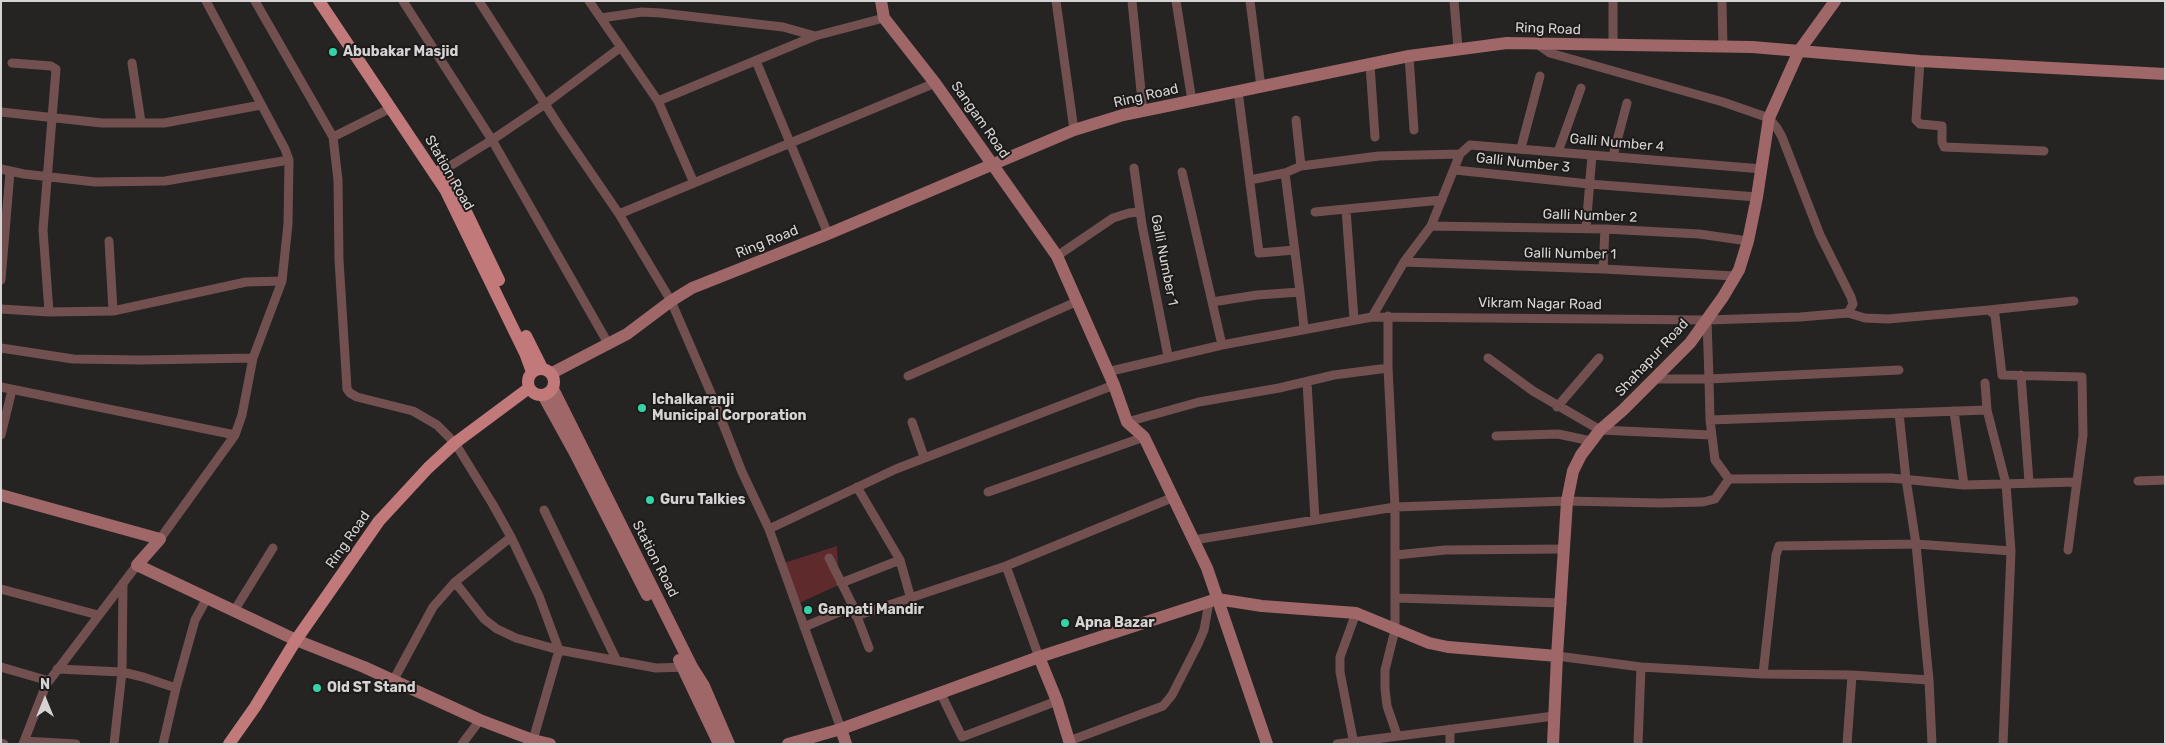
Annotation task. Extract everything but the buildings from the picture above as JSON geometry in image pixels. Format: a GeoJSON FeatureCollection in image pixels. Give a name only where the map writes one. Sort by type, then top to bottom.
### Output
{"type":"FeatureCollection","features":[{"type":"Feature","properties":{"kind":"main road","name":"Station Road"},"geometry":{"type":"LineString","coordinates":[[319,1],[446,192],[525,353],[542,371]]}},
{"type":"Feature","properties":{"kind":"main road","name":"Station Road"},"geometry":{"type":"LineString","coordinates":[[328,1],[460,198],[542,371]]}},
{"type":"Feature","properties":{"kind":"main road","name":"Sangam Road"},"geometry":{"type":"LineString","coordinates":[[881,1],[884,18],[935,83],[1057,256],[1114,385],[1127,422]]}},
{"type":"Feature","properties":{"kind":"main road","name":"Shahapur Road"},"geometry":{"type":"LineString","coordinates":[[1553,744],[1567,501],[1573,472],[1591,441],[1600,430],[1690,343],[1735,276],[1743,260],[1748,241],[1762,168],[1769,118],[1799,51],[1835,1]]}},
{"type":"Feature","properties":{"kind":"main road","name":"Ring Road"},"geometry":{"type":"LineString","coordinates":[[542,371],[609,345],[692,288],[828,234],[1074,130],[1143,111],[1409,56],[1506,43],[1723,47],[1799,51],[1920,62],[2126,74],[2163,74]]}},
{"type":"Feature","properties":{"kind":"main road"},"geometry":{"type":"LineString","coordinates":[[542,371],[554,379],[548,392],[532,392],[529,388],[528,382],[542,371]]}},
{"type":"Feature","properties":{"kind":"main road","name":"Ring Road"},"geometry":{"type":"LineString","coordinates":[[228,744],[255,707],[296,640],[379,521],[428,468],[455,444],[529,388]]}},
{"type":"Feature","properties":{"kind":"main road","name":"Station Road"},"geometry":{"type":"LineString","coordinates":[[548,392],[687,667],[719,744]]}},
{"type":"Feature","properties":{"kind":"main road"},"geometry":{"type":"LineString","coordinates":[[1127,422],[1144,437],[1207,568],[1213,601],[1267,744]]}},
{"type":"Feature","properties":{"kind":"main road"},"geometry":{"type":"LineString","coordinates":[[1,495],[160,539],[137,565],[296,640],[364,667],[480,720],[533,740],[550,744]]}},
{"type":"Feature","properties":{"kind":"main road"},"geometry":{"type":"LineString","coordinates":[[788,744],[841,729],[1039,657],[1213,601],[1356,613],[1413,638],[1448,647],[1557,656]]}},
{"type":"Feature","properties":{"kind":"main road"},"geometry":{"type":"LineString","coordinates":[[1039,657],[1057,701],[1069,742]]}},
{"type":"Feature","properties":{"kind":"main road","name":"Station Road"},"geometry":{"type":"LineString","coordinates":[[687,667],[704,686],[729,744]]}},
{"type":"Feature","properties":{"kind":"main road"},"geometry":{"type":"LineString","coordinates":[[841,729],[846,744]]}},
{"type":"Feature","properties":{"kind":"street"},"geometry":{"type":"LineString","coordinates":[[160,539],[235,435],[242,415],[254,358],[282,282],[288,224],[288,160],[285,149],[206,1]]}},
{"type":"Feature","properties":{"kind":"street"},"geometry":{"type":"LineString","coordinates":[[255,1],[333,136],[338,180],[339,260],[347,389],[357,397],[413,411],[437,425],[455,444],[510,537],[539,596],[560,650],[533,740]]}},
{"type":"Feature","properties":{"kind":"street"},"geometry":{"type":"LineString","coordinates":[[403,1],[492,140],[609,345]]}},
{"type":"Feature","properties":{"kind":"street"},"geometry":{"type":"LineString","coordinates":[[479,1],[619,214],[671,301],[710,391],[742,472],[769,529],[841,729]]}},
{"type":"Feature","properties":{"kind":"street"},"geometry":{"type":"LineString","coordinates":[[589,1],[658,101],[694,183]]}},
{"type":"Feature","properties":{"kind":"street"},"geometry":{"type":"LineString","coordinates":[[1056,1],[1074,130]]}},
{"type":"Feature","properties":{"kind":"street"},"geometry":{"type":"LineString","coordinates":[[1132,1],[1143,111]]}},
{"type":"Feature","properties":{"kind":"street"},"geometry":{"type":"LineString","coordinates":[[1176,1],[1192,101]]}},
{"type":"Feature","properties":{"kind":"street"},"geometry":{"type":"LineString","coordinates":[[1250,1],[1261,87]]}},
{"type":"Feature","properties":{"kind":"street"},"geometry":{"type":"LineString","coordinates":[[1454,1],[1458,48]]}},
{"type":"Feature","properties":{"kind":"street"},"geometry":{"type":"LineString","coordinates":[[1613,1],[1613,45]]}},
{"type":"Feature","properties":{"kind":"street"},"geometry":{"type":"LineString","coordinates":[[1722,1],[1723,47]]}},
{"type":"Feature","properties":{"kind":"street"},"geometry":{"type":"LineString","coordinates":[[601,18],[642,12],[661,13],[784,27],[815,36]]}},
{"type":"Feature","properties":{"kind":"street"},"geometry":{"type":"LineString","coordinates":[[658,101],[815,36],[884,18]]}},
{"type":"Feature","properties":{"kind":"street"},"geometry":{"type":"LineString","coordinates":[[1537,44],[1550,53],[1723,102],[1769,118],[1782,137],[1820,235],[1851,297],[1853,304],[1848,313]]}},
{"type":"Feature","properties":{"kind":"street"},"geometry":{"type":"LineString","coordinates":[[442,170],[492,140],[545,104],[621,47]]}},
{"type":"Feature","properties":{"kind":"street"},"geometry":{"type":"LineString","coordinates":[[1409,56],[1414,130]]}},
{"type":"Feature","properties":{"kind":"street"},"geometry":{"type":"LineString","coordinates":[[756,61],[828,234]]}},
{"type":"Feature","properties":{"kind":"street"},"geometry":{"type":"LineString","coordinates":[[132,62],[141,122]]}},
{"type":"Feature","properties":{"kind":"street"},"geometry":{"type":"LineString","coordinates":[[1920,62],[1916,120],[1920,124],[1942,126],[1942,142],[1944,147],[2044,151]]}},
{"type":"Feature","properties":{"kind":"street"},"geometry":{"type":"LineString","coordinates":[[12,63],[54,67],[56,74],[43,230],[49,312]]}},
{"type":"Feature","properties":{"kind":"street"},"geometry":{"type":"LineString","coordinates":[[1370,65],[1375,136]]}},
{"type":"Feature","properties":{"kind":"street"},"geometry":{"type":"LineString","coordinates":[[1521,148],[1540,76]]}},
{"type":"Feature","properties":{"kind":"street"},"geometry":{"type":"LineString","coordinates":[[619,214],[792,144],[935,83]]}},
{"type":"Feature","properties":{"kind":"street"},"geometry":{"type":"LineString","coordinates":[[1558,152],[1581,88]]}},
{"type":"Feature","properties":{"kind":"street"},"geometry":{"type":"LineString","coordinates":[[1238,91],[1259,253],[1295,250]]}},
{"type":"Feature","properties":{"kind":"street"},"geometry":{"type":"LineString","coordinates":[[1613,156],[1628,103]]}},
{"type":"Feature","properties":{"kind":"street"},"geometry":{"type":"LineString","coordinates":[[1,112],[111,123],[164,123],[261,105]]}},
{"type":"Feature","properties":{"kind":"street"},"geometry":{"type":"LineString","coordinates":[[333,136],[391,108]]}},
{"type":"Feature","properties":{"kind":"street"},"geometry":{"type":"LineString","coordinates":[[1296,120],[1301,166]]}},
{"type":"Feature","properties":{"kind":"street","name":"Galli Number 4"},"geometry":{"type":"LineString","coordinates":[[1460,154],[1470,145],[1762,168]]}},
{"type":"Feature","properties":{"kind":"street"},"geometry":{"type":"LineString","coordinates":[[1250,180],[1285,173],[1301,166],[1379,156],[1460,154],[1432,226],[1404,262],[1372,317]]}},
{"type":"Feature","properties":{"kind":"street"},"geometry":{"type":"LineString","coordinates":[[1586,229],[1592,155]]}},
{"type":"Feature","properties":{"kind":"street"},"geometry":{"type":"LineString","coordinates":[[1,280],[6,171],[95,182],[165,181],[288,160]]}},
{"type":"Feature","properties":{"kind":"street","name":"Galli Number 1"},"geometry":{"type":"LineString","coordinates":[[1134,168],[1140,212],[1168,356]]}},
{"type":"Feature","properties":{"kind":"street","name":"Galli Number 3"},"geometry":{"type":"LineString","coordinates":[[1455,170],[1589,184],[1757,197]]}},
{"type":"Feature","properties":{"kind":"street"},"geometry":{"type":"LineString","coordinates":[[1182,172],[1222,344]]}},
{"type":"Feature","properties":{"kind":"street"},"geometry":{"type":"LineString","coordinates":[[1285,173],[1304,328]]}},
{"type":"Feature","properties":{"kind":"street"},"geometry":{"type":"LineString","coordinates":[[1315,212],[1442,200]]}},
{"type":"Feature","properties":{"kind":"street"},"geometry":{"type":"LineString","coordinates":[[1346,209],[1354,319]]}},
{"type":"Feature","properties":{"kind":"street"},"geometry":{"type":"LineString","coordinates":[[1057,256],[1113,218],[1140,212]]}},
{"type":"Feature","properties":{"kind":"street","name":"Galli Number 2"},"geometry":{"type":"LineString","coordinates":[[1432,226],[1605,229],[1699,234],[1748,241]]}},
{"type":"Feature","properties":{"kind":"street"},"geometry":{"type":"LineString","coordinates":[[1603,268],[1605,229]]}},
{"type":"Feature","properties":{"kind":"street"},"geometry":{"type":"LineString","coordinates":[[109,241],[113,311]]}},
{"type":"Feature","properties":{"kind":"street","name":"Galli Number 1"},"geometry":{"type":"LineString","coordinates":[[1404,262],[1603,268],[1735,276]]}},
{"type":"Feature","properties":{"kind":"street"},"geometry":{"type":"LineString","coordinates":[[1,310],[49,312],[113,311],[246,282],[282,282]]}},
{"type":"Feature","properties":{"kind":"street"},"geometry":{"type":"LineString","coordinates":[[1212,302],[1256,295],[1300,292]]}},
{"type":"Feature","properties":{"kind":"street"},"geometry":{"type":"LineString","coordinates":[[908,376],[1078,300]]}},
{"type":"Feature","properties":{"kind":"street","name":"Vikram Nagar Road"},"geometry":{"type":"LineString","coordinates":[[1107,372],[1222,344],[1372,317],[1751,320],[1848,313],[1866,318],[1888,319],[2074,301]]}},
{"type":"Feature","properties":{"kind":"street"},"geometry":{"type":"LineString","coordinates":[[1989,310],[1995,315],[2002,374],[2078,375],[2082,377],[2084,435],[2068,550]]}},
{"type":"Feature","properties":{"kind":"street"},"geometry":{"type":"LineString","coordinates":[[1388,316],[1388,368],[1395,507],[1396,598],[1395,630],[1386,670],[1385,689],[1389,715],[1397,736]]}},
{"type":"Feature","properties":{"kind":"street"},"geometry":{"type":"LineString","coordinates":[[1707,320],[1711,435],[1716,460],[1729,479]]}},
{"type":"Feature","properties":{"kind":"street"},"geometry":{"type":"LineString","coordinates":[[1,348],[73,358],[141,360],[254,358]]}},
{"type":"Feature","properties":{"kind":"street"},"geometry":{"type":"LineString","coordinates":[[1488,358],[1557,406],[1600,430],[1711,435]]}},
{"type":"Feature","properties":{"kind":"street"},"geometry":{"type":"LineString","coordinates":[[1557,406],[1599,358]]}},
{"type":"Feature","properties":{"kind":"street"},"geometry":{"type":"LineString","coordinates":[[1127,422],[1199,402],[1307,382],[1334,374],[1388,368]]}},
{"type":"Feature","properties":{"kind":"street"},"geometry":{"type":"LineString","coordinates":[[1654,379],[1709,379],[1899,370]]}},
{"type":"Feature","properties":{"kind":"street"},"geometry":{"type":"LineString","coordinates":[[2021,375],[2029,482]]}},
{"type":"Feature","properties":{"kind":"street"},"geometry":{"type":"LineString","coordinates":[[1307,382],[1315,520]]}},
{"type":"Feature","properties":{"kind":"street"},"geometry":{"type":"LineString","coordinates":[[1985,383],[1987,410],[2006,484],[2011,551],[2003,744]]}},
{"type":"Feature","properties":{"kind":"street"},"geometry":{"type":"LineString","coordinates":[[769,529],[924,457],[1114,385]]}},
{"type":"Feature","properties":{"kind":"street"},"geometry":{"type":"LineString","coordinates":[[1,387],[235,435]]}},
{"type":"Feature","properties":{"kind":"street"},"geometry":{"type":"LineString","coordinates":[[1,435],[12,390]]}},
{"type":"Feature","properties":{"kind":"street"},"geometry":{"type":"LineString","coordinates":[[1710,420],[1987,410]]}},
{"type":"Feature","properties":{"kind":"street"},"geometry":{"type":"LineString","coordinates":[[1954,411],[1964,485]]}},
{"type":"Feature","properties":{"kind":"street"},"geometry":{"type":"LineString","coordinates":[[1899,414],[1916,544],[1929,680],[1932,744]]}},
{"type":"Feature","properties":{"kind":"street"},"geometry":{"type":"LineString","coordinates":[[912,422],[924,457]]}},
{"type":"Feature","properties":{"kind":"street"},"geometry":{"type":"LineString","coordinates":[[1496,436],[1558,434],[1591,441]]}},
{"type":"Feature","properties":{"kind":"street"},"geometry":{"type":"LineString","coordinates":[[988,492],[1144,437]]}},
{"type":"Feature","properties":{"kind":"street"},"geometry":{"type":"LineString","coordinates":[[1729,479],[1906,479],[1964,485],[2076,482]]}},
{"type":"Feature","properties":{"kind":"street"},"geometry":{"type":"LineString","coordinates":[[1194,540],[1395,507],[1567,501],[1703,502],[1714,499],[1729,479]]}},
{"type":"Feature","properties":{"kind":"street"},"geometry":{"type":"LineString","coordinates":[[2138,481],[2165,480]]}},
{"type":"Feature","properties":{"kind":"street"},"geometry":{"type":"LineString","coordinates":[[857,487],[900,560],[911,598]]}},
{"type":"Feature","properties":{"kind":"street"},"geometry":{"type":"LineString","coordinates":[[856,616],[1006,566],[1174,497]]}},
{"type":"Feature","properties":{"kind":"street"},"geometry":{"type":"LineString","coordinates":[[544,510],[617,661]]}},
{"type":"Feature","properties":{"kind":"street"},"geometry":{"type":"LineString","coordinates":[[393,681],[433,607],[455,582],[510,537]]}},
{"type":"Feature","properties":{"kind":"street"},"geometry":{"type":"LineString","coordinates":[[1763,674],[1776,555],[1779,546],[1916,544],[2011,551]]}},
{"type":"Feature","properties":{"kind":"street"},"geometry":{"type":"LineString","coordinates":[[234,611],[273,548]]}},
{"type":"Feature","properties":{"kind":"street"},"geometry":{"type":"LineString","coordinates":[[1396,555],[1445,550],[1565,549]]}},
{"type":"Feature","properties":{"kind":"street"},"geometry":{"type":"LineString","coordinates":[[830,558],[853,606],[869,648]]}},
{"type":"Feature","properties":{"kind":"street"},"geometry":{"type":"LineString","coordinates":[[841,583],[900,560]]}},
{"type":"Feature","properties":{"kind":"street"},"geometry":{"type":"LineString","coordinates":[[76,744],[23,742],[49,681],[137,565]]}},
{"type":"Feature","properties":{"kind":"street"},"geometry":{"type":"LineString","coordinates":[[1006,566],[1039,657]]}},
{"type":"Feature","properties":{"kind":"street"},"geometry":{"type":"LineString","coordinates":[[114,744],[122,672],[124,582]]}},
{"type":"Feature","properties":{"kind":"street"},"geometry":{"type":"LineString","coordinates":[[455,582],[484,619],[516,638],[560,650],[656,668],[687,667]]}},
{"type":"Feature","properties":{"kind":"street"},"geometry":{"type":"LineString","coordinates":[[1,590],[98,615]]}},
{"type":"Feature","properties":{"kind":"street"},"geometry":{"type":"LineString","coordinates":[[163,744],[195,620],[207,598]]}},
{"type":"Feature","properties":{"kind":"street"},"geometry":{"type":"LineString","coordinates":[[1396,598],[1562,603]]}},
{"type":"Feature","properties":{"kind":"street"},"geometry":{"type":"LineString","coordinates":[[1069,742],[1163,706],[1172,695],[1201,637],[1213,601]]}},
{"type":"Feature","properties":{"kind":"street"},"geometry":{"type":"LineString","coordinates":[[804,627],[853,606]]}},
{"type":"Feature","properties":{"kind":"street"},"geometry":{"type":"LineString","coordinates":[[1354,742],[1340,672],[1340,657],[1356,613]]}},
{"type":"Feature","properties":{"kind":"street"},"geometry":{"type":"LineString","coordinates":[[1557,656],[1641,667],[1763,674],[1852,675],[1929,680]]}},
{"type":"Feature","properties":{"kind":"street"},"geometry":{"type":"LineString","coordinates":[[1638,744],[1641,667]]}},
{"type":"Feature","properties":{"kind":"street"},"geometry":{"type":"LineString","coordinates":[[1,668],[49,681]]}},
{"type":"Feature","properties":{"kind":"street"},"geometry":{"type":"LineString","coordinates":[[57,669],[122,672],[176,688]]}},
{"type":"Feature","properties":{"kind":"street"},"geometry":{"type":"LineString","coordinates":[[1847,744],[1852,675]]}},
{"type":"Feature","properties":{"kind":"street"},"geometry":{"type":"LineString","coordinates":[[941,694],[962,737],[1057,701]]}},
{"type":"Feature","properties":{"kind":"street"},"geometry":{"type":"LineString","coordinates":[[1337,744],[1554,716]]}},
{"type":"Feature","properties":{"kind":"street"},"geometry":{"type":"LineString","coordinates":[[462,744],[480,720]]}},
{"type":"Feature","properties":{"kind":"street"},"geometry":{"type":"LineString","coordinates":[[1450,729],[1450,744]]}},
{"type":"Feature","properties":{"kind":"shaded area"},"geometry":{"type":"Polygon","coordinates":[[[837,546],[838,570],[845,582],[795,605],[781,564],[837,546]]]}},
{"type":"Feature","properties":{"kind":"place","name":"Abubakar Masjid"},"geometry":{"type":"Point","coordinates":[333,52]}},
{"type":"Feature","properties":{"kind":"place","name":"Ichalkaranji Municipal Corporation"},"geometry":{"type":"Point","coordinates":[642,408]}},
{"type":"Feature","properties":{"kind":"place","name":"Guru Talkies"},"geometry":{"type":"Point","coordinates":[650,500]}},
{"type":"Feature","properties":{"kind":"place","name":"Ganpati Mandir"},"geometry":{"type":"Point","coordinates":[808,610]}},
{"type":"Feature","properties":{"kind":"place","name":"Apna Bazar"},"geometry":{"type":"Point","coordinates":[1065,623]}},
{"type":"Feature","properties":{"kind":"place","name":"Old ST Stand"},"geometry":{"type":"Point","coordinates":[317,688]}}]}
